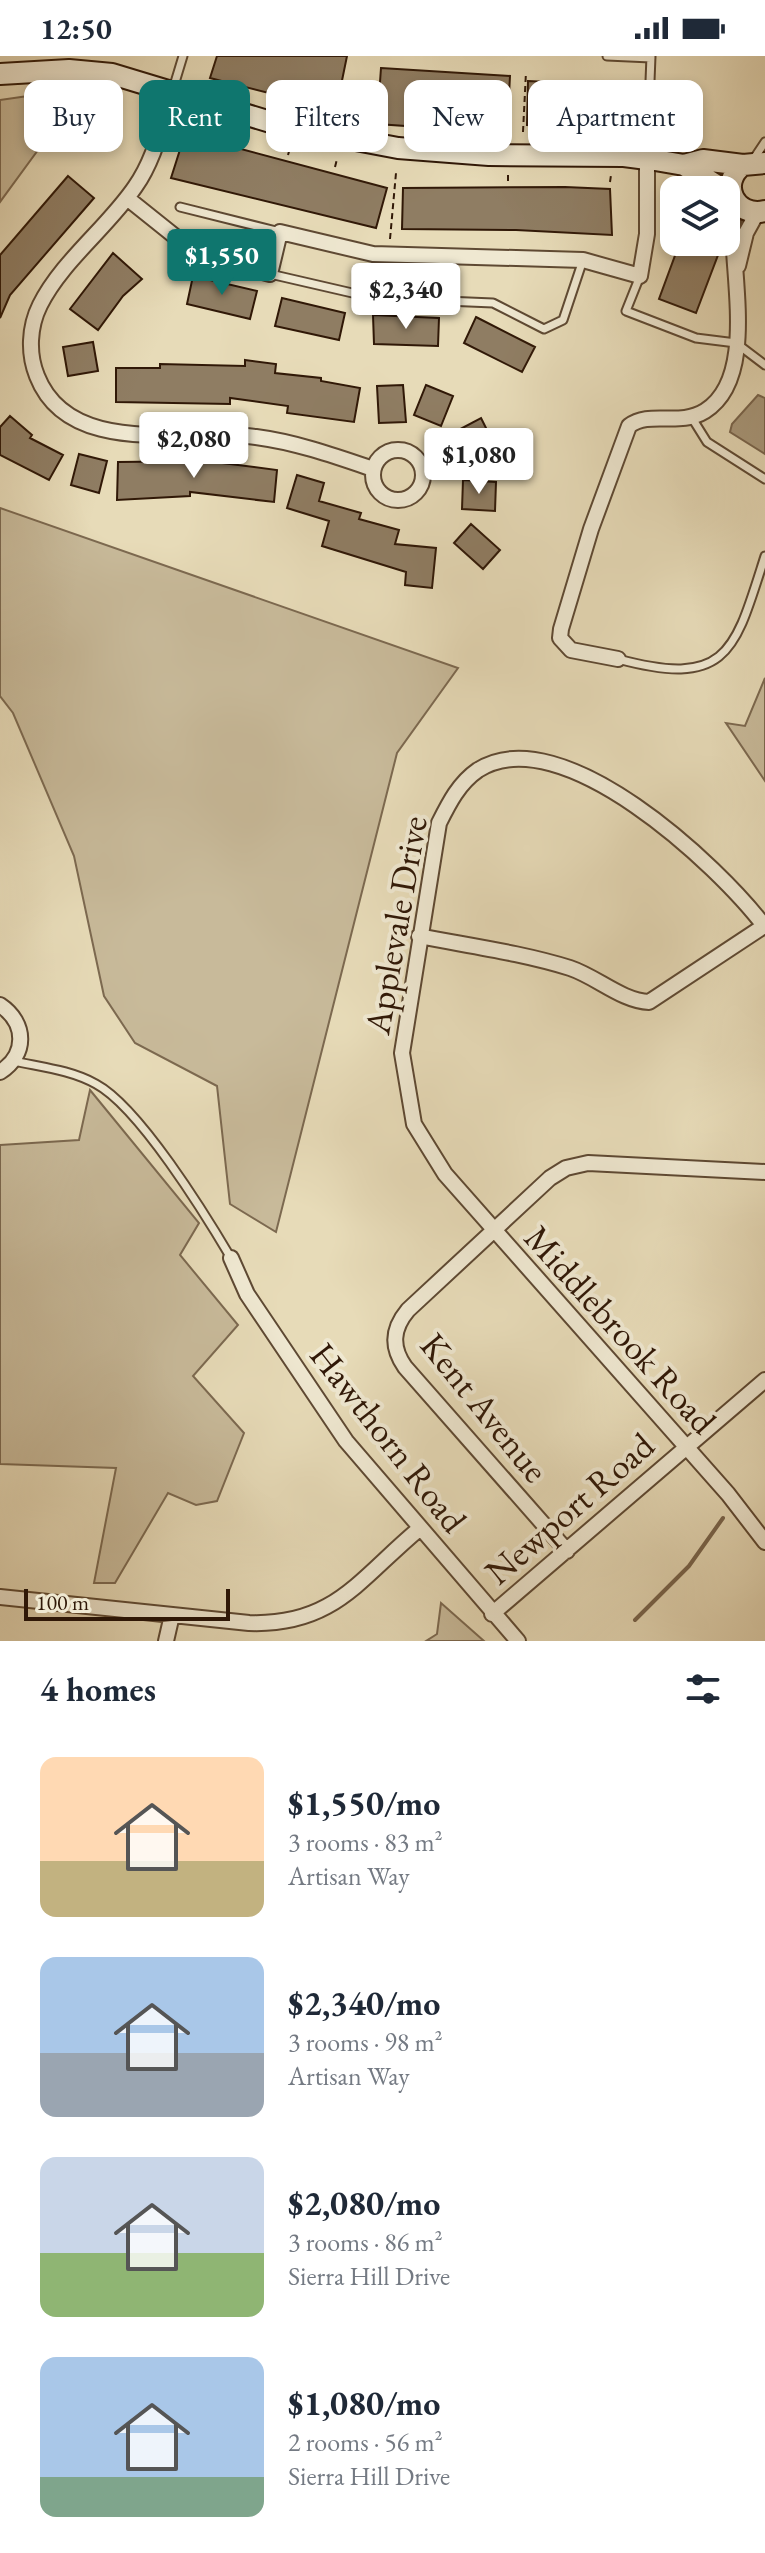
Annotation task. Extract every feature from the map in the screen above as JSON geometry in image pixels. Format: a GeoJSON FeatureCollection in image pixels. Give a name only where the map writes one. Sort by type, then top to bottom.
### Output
{"type":"FeatureCollection","features":[{"type":"Feature","properties":{"kind":"street"},"geometry":{"type":"LineString","coordinates":[[0,74],[92,71],[139,83]]}},
{"type":"Feature","properties":{"kind":"street"},"geometry":{"type":"LineString","coordinates":[[250,115],[287,127],[384,146],[489,155],[647,159],[684,165],[701,176]]}},
{"type":"Feature","properties":{"kind":"street"},"geometry":{"type":"LineString","coordinates":[[153,152],[127,198],[46,295],[34,320],[31,346],[35,373],[57,407],[78,423],[104,431],[256,437],[373,469]]}},
{"type":"Feature","properties":{"kind":"street"},"geometry":{"type":"LineString","coordinates":[[127,198],[197,254],[270,274],[280,232],[388,256],[583,260],[604,263],[640,276],[647,234],[647,159]]}},
{"type":"Feature","properties":{"kind":"street"},"geometry":{"type":"LineString","coordinates":[[684,165],[703,160],[753,163]]}},
{"type":"Feature","properties":{"kind":"street"},"geometry":{"type":"LineString","coordinates":[[736,176],[753,163]]}},
{"type":"Feature","properties":{"kind":"street"},"geometry":{"type":"LineString","coordinates":[[736,274],[746,233],[761,212],[744,210],[740,206]]}},
{"type":"Feature","properties":{"kind":"street"},"geometry":{"type":"LineString","coordinates":[[618,659],[571,650],[560,638],[591,529],[629,426],[644,418],[672,421],[692,417],[712,406],[726,388],[734,367],[736,343],[733,256]]}},
{"type":"Feature","properties":{"kind":"street","name":"Applevale Drive"},"geometry":{"type":"LineString","coordinates":[[493,1231],[430,1153],[409,1109],[402,1033],[435,839],[455,792],[479,769],[511,759],[546,763],[575,773],[630,802],[685,841],[713,867],[765,926]]}},
{"type":"Feature","properties":{"kind":"street"},"geometry":{"type":"LineString","coordinates":[[419,936],[544,960],[595,979],[632,999],[649,1002],[765,926]]}},
{"type":"Feature","properties":{"kind":"street"},"geometry":{"type":"LineString","coordinates":[[0,1005],[17,1023],[21,1034],[21,1046],[14,1061],[0,1072]]}},
{"type":"Feature","properties":{"kind":"street"},"geometry":{"type":"LineString","coordinates":[[493,1231],[557,1172],[577,1164],[765,1172]]}},
{"type":"Feature","properties":{"kind":"street","name":"Middlebrook Road"},"geometry":{"type":"LineString","coordinates":[[493,1231],[765,1542]]}},
{"type":"Feature","properties":{"kind":"street","name":"Kent Avenue"},"geometry":{"type":"LineString","coordinates":[[493,1231],[408,1310],[397,1326],[394,1346],[405,1367],[567,1551]]}},
{"type":"Feature","properties":{"kind":"street","name":"Hawthorn Road"},"geometry":{"type":"LineString","coordinates":[[231,1258],[247,1294],[320,1405],[419,1529],[518,1641]]}},
{"type":"Feature","properties":{"kind":"street"},"geometry":{"type":"LineString","coordinates":[[685,1447],[765,1380]]}},
{"type":"Feature","properties":{"kind":"street","name":"Newport Road"},"geometry":{"type":"LineString","coordinates":[[492,1614],[685,1447]]}},
{"type":"Feature","properties":{"kind":"street"},"geometry":{"type":"LineString","coordinates":[[0,1597],[258,1623],[307,1618],[337,1601],[419,1529]]}},
{"type":"Feature","properties":{"kind":"street"},"geometry":{"type":"LineString","coordinates":[[166,1641],[172,1615]]}},
{"type":"Feature","properties":{"kind":"lane"},"geometry":{"type":"LineString","coordinates":[[176,80],[183,56]]}},
{"type":"Feature","properties":{"kind":"lane"},"geometry":{"type":"LineString","coordinates":[[607,56],[651,57],[647,159]]}},
{"type":"Feature","properties":{"kind":"lane"},"geometry":{"type":"LineString","coordinates":[[753,163],[765,142]]}},
{"type":"Feature","properties":{"kind":"lane"},"geometry":{"type":"LineString","coordinates":[[180,207],[280,232]]}},
{"type":"Feature","properties":{"kind":"lane"},"geometry":{"type":"LineString","coordinates":[[270,274],[356,296],[493,303],[544,329],[563,320],[583,260]]}},
{"type":"Feature","properties":{"kind":"lane"},"geometry":{"type":"LineString","coordinates":[[640,276],[626,311],[696,338],[736,343],[765,365]]}},
{"type":"Feature","properties":{"kind":"lane"},"geometry":{"type":"LineString","coordinates":[[692,417],[707,442],[765,479]]}},
{"type":"Feature","properties":{"kind":"lane"},"geometry":{"type":"LineString","coordinates":[[618,659],[670,671],[698,667],[723,655],[740,632],[765,556]]}},
{"type":"Feature","properties":{"kind":"lane"},"geometry":{"type":"LineString","coordinates":[[14,1061],[78,1075],[114,1096],[176,1172],[231,1258]]}},
{"type":"Feature","properties":{"kind":"path"},"geometry":{"type":"LineString","coordinates":[[523,132],[526,72]]}},
{"type":"Feature","properties":{"kind":"path"},"geometry":{"type":"LineString","coordinates":[[335,167],[337,159]]}},
{"type":"Feature","properties":{"kind":"path"},"geometry":{"type":"LineString","coordinates":[[610,182],[611,170]]}},
{"type":"Feature","properties":{"kind":"path"},"geometry":{"type":"LineString","coordinates":[[389,246],[396,173]]}},
{"type":"Feature","properties":{"kind":"path"},"geometry":{"type":"LineString","coordinates":[[508,175],[508,182]]}},
{"type":"Feature","properties":{"kind":"shaded area"},"geometry":{"type":"Polygon","coordinates":[[[24,97],[24,152],[37,152],[0,202],[0,100],[24,97]]]}},
{"type":"Feature","properties":{"kind":"shaded area"},"geometry":{"type":"Polygon","coordinates":[[[758,395],[765,398],[765,454],[730,432],[732,424],[758,395]]]}},
{"type":"Feature","properties":{"kind":"shaded area"},"geometry":{"type":"Polygon","coordinates":[[[0,508],[458,668],[397,753],[276,1232],[230,1204],[217,1086],[135,1043],[104,996],[74,856],[13,713],[0,696],[0,508]]]}},
{"type":"Feature","properties":{"kind":"shaded area"},"geometry":{"type":"Polygon","coordinates":[[[765,678],[765,781],[726,723],[745,726],[765,678]]]}},
{"type":"Feature","properties":{"kind":"shaded area"},"geometry":{"type":"Polygon","coordinates":[[[90,1090],[199,1223],[180,1255],[238,1325],[193,1376],[244,1433],[217,1501],[196,1505],[168,1493],[115,1583],[94,1583],[116,1468],[0,1464],[0,1145],[79,1140],[90,1090]]]}},
{"type":"Feature","properties":{"kind":"shaded area"},"geometry":{"type":"Polygon","coordinates":[[[441,1603],[484,1641],[426,1641],[437,1634],[441,1603]]]}},
{"type":"Feature","properties":{"kind":"building"},"geometry":{"type":"Polygon","coordinates":[[[217,56],[347,56],[342,80],[266,80],[266,92],[250,88],[250,80],[210,78],[217,56]]]}},
{"type":"Feature","properties":{"kind":"building"},"geometry":{"type":"Polygon","coordinates":[[[381,68],[510,76],[510,80],[404,80],[404,126],[388,125],[388,80],[380,80],[381,68]]]}},
{"type":"Feature","properties":{"kind":"building"},"geometry":{"type":"Polygon","coordinates":[[[250,151],[387,188],[376,228],[171,178],[179,152],[250,151]]]}},
{"type":"Feature","properties":{"kind":"building"},"geometry":{"type":"Polygon","coordinates":[[[68,176],[94,198],[10,295],[0,318],[0,255],[68,176]]]}},
{"type":"Feature","properties":{"kind":"building"},"geometry":{"type":"Polygon","coordinates":[[[403,188],[610,189],[612,235],[402,229],[403,188]]]}},
{"type":"Feature","properties":{"kind":"building"},"geometry":{"type":"Polygon","coordinates":[[[113,253],[142,279],[123,296],[98,330],[70,309],[113,253]]]}},
{"type":"Feature","properties":{"kind":"building"},"geometry":{"type":"Polygon","coordinates":[[[675,256],[718,256],[696,313],[659,299],[675,256]]]}},
{"type":"Feature","properties":{"kind":"building"},"geometry":{"type":"Polygon","coordinates":[[[193,276],[257,291],[250,319],[187,304],[193,276]]]}},
{"type":"Feature","properties":{"kind":"building"},"geometry":{"type":"Polygon","coordinates":[[[282,298],[345,313],[339,340],[275,326],[282,298]]]}},
{"type":"Feature","properties":{"kind":"building"},"geometry":{"type":"Polygon","coordinates":[[[373,315],[439,318],[438,346],[374,344],[373,315]]]}},
{"type":"Feature","properties":{"kind":"building"},"geometry":{"type":"Polygon","coordinates":[[[476,317],[535,347],[522,372],[464,343],[476,317]]]}},
{"type":"Feature","properties":{"kind":"building"},"geometry":{"type":"Polygon","coordinates":[[[93,342],[98,371],[68,376],[63,347],[93,342]]]}},
{"type":"Feature","properties":{"kind":"building"},"geometry":{"type":"Polygon","coordinates":[[[245,360],[276,364],[275,373],[321,378],[321,381],[360,388],[354,422],[287,413],[288,406],[230,398],[230,404],[116,402],[116,368],[160,368],[160,364],[245,366],[245,360]]]}},
{"type":"Feature","properties":{"kind":"building"},"geometry":{"type":"Polygon","coordinates":[[[403,385],[406,422],[379,423],[377,386],[403,385]]]}},
{"type":"Feature","properties":{"kind":"building"},"geometry":{"type":"Polygon","coordinates":[[[426,385],[453,396],[441,426],[414,415],[426,385]]]}},
{"type":"Feature","properties":{"kind":"building"},"geometry":{"type":"Polygon","coordinates":[[[10,416],[32,435],[30,438],[63,455],[49,480],[0,455],[0,427],[10,416]]]}},
{"type":"Feature","properties":{"kind":"building"},"geometry":{"type":"Polygon","coordinates":[[[481,418],[494,444],[462,460],[449,435],[481,418]]]}},
{"type":"Feature","properties":{"kind":"building"},"geometry":{"type":"Polygon","coordinates":[[[79,454],[107,461],[99,493],[71,485],[79,454]]]}},
{"type":"Feature","properties":{"kind":"building"},"geometry":{"type":"Polygon","coordinates":[[[206,461],[277,470],[274,502],[190,492],[190,496],[117,500],[118,462],[206,461]]]}},
{"type":"Feature","properties":{"kind":"building"},"geometry":{"type":"Polygon","coordinates":[[[297,475],[324,483],[319,501],[361,513],[359,519],[399,530],[395,544],[436,548],[432,588],[405,585],[406,572],[322,546],[329,521],[287,508],[297,475]]]}},
{"type":"Feature","properties":{"kind":"building"},"geometry":{"type":"Polygon","coordinates":[[[463,480],[496,482],[495,511],[462,509],[463,480]]]}},
{"type":"Feature","properties":{"kind":"building"},"geometry":{"type":"Polygon","coordinates":[[[471,524],[500,550],[483,569],[454,543],[471,524]]]}},
{"type":"Feature","properties":{"kind":"waterway"},"geometry":{"type":"LineString","coordinates":[[635,1620],[689,1566],[723,1518]]}}]}
